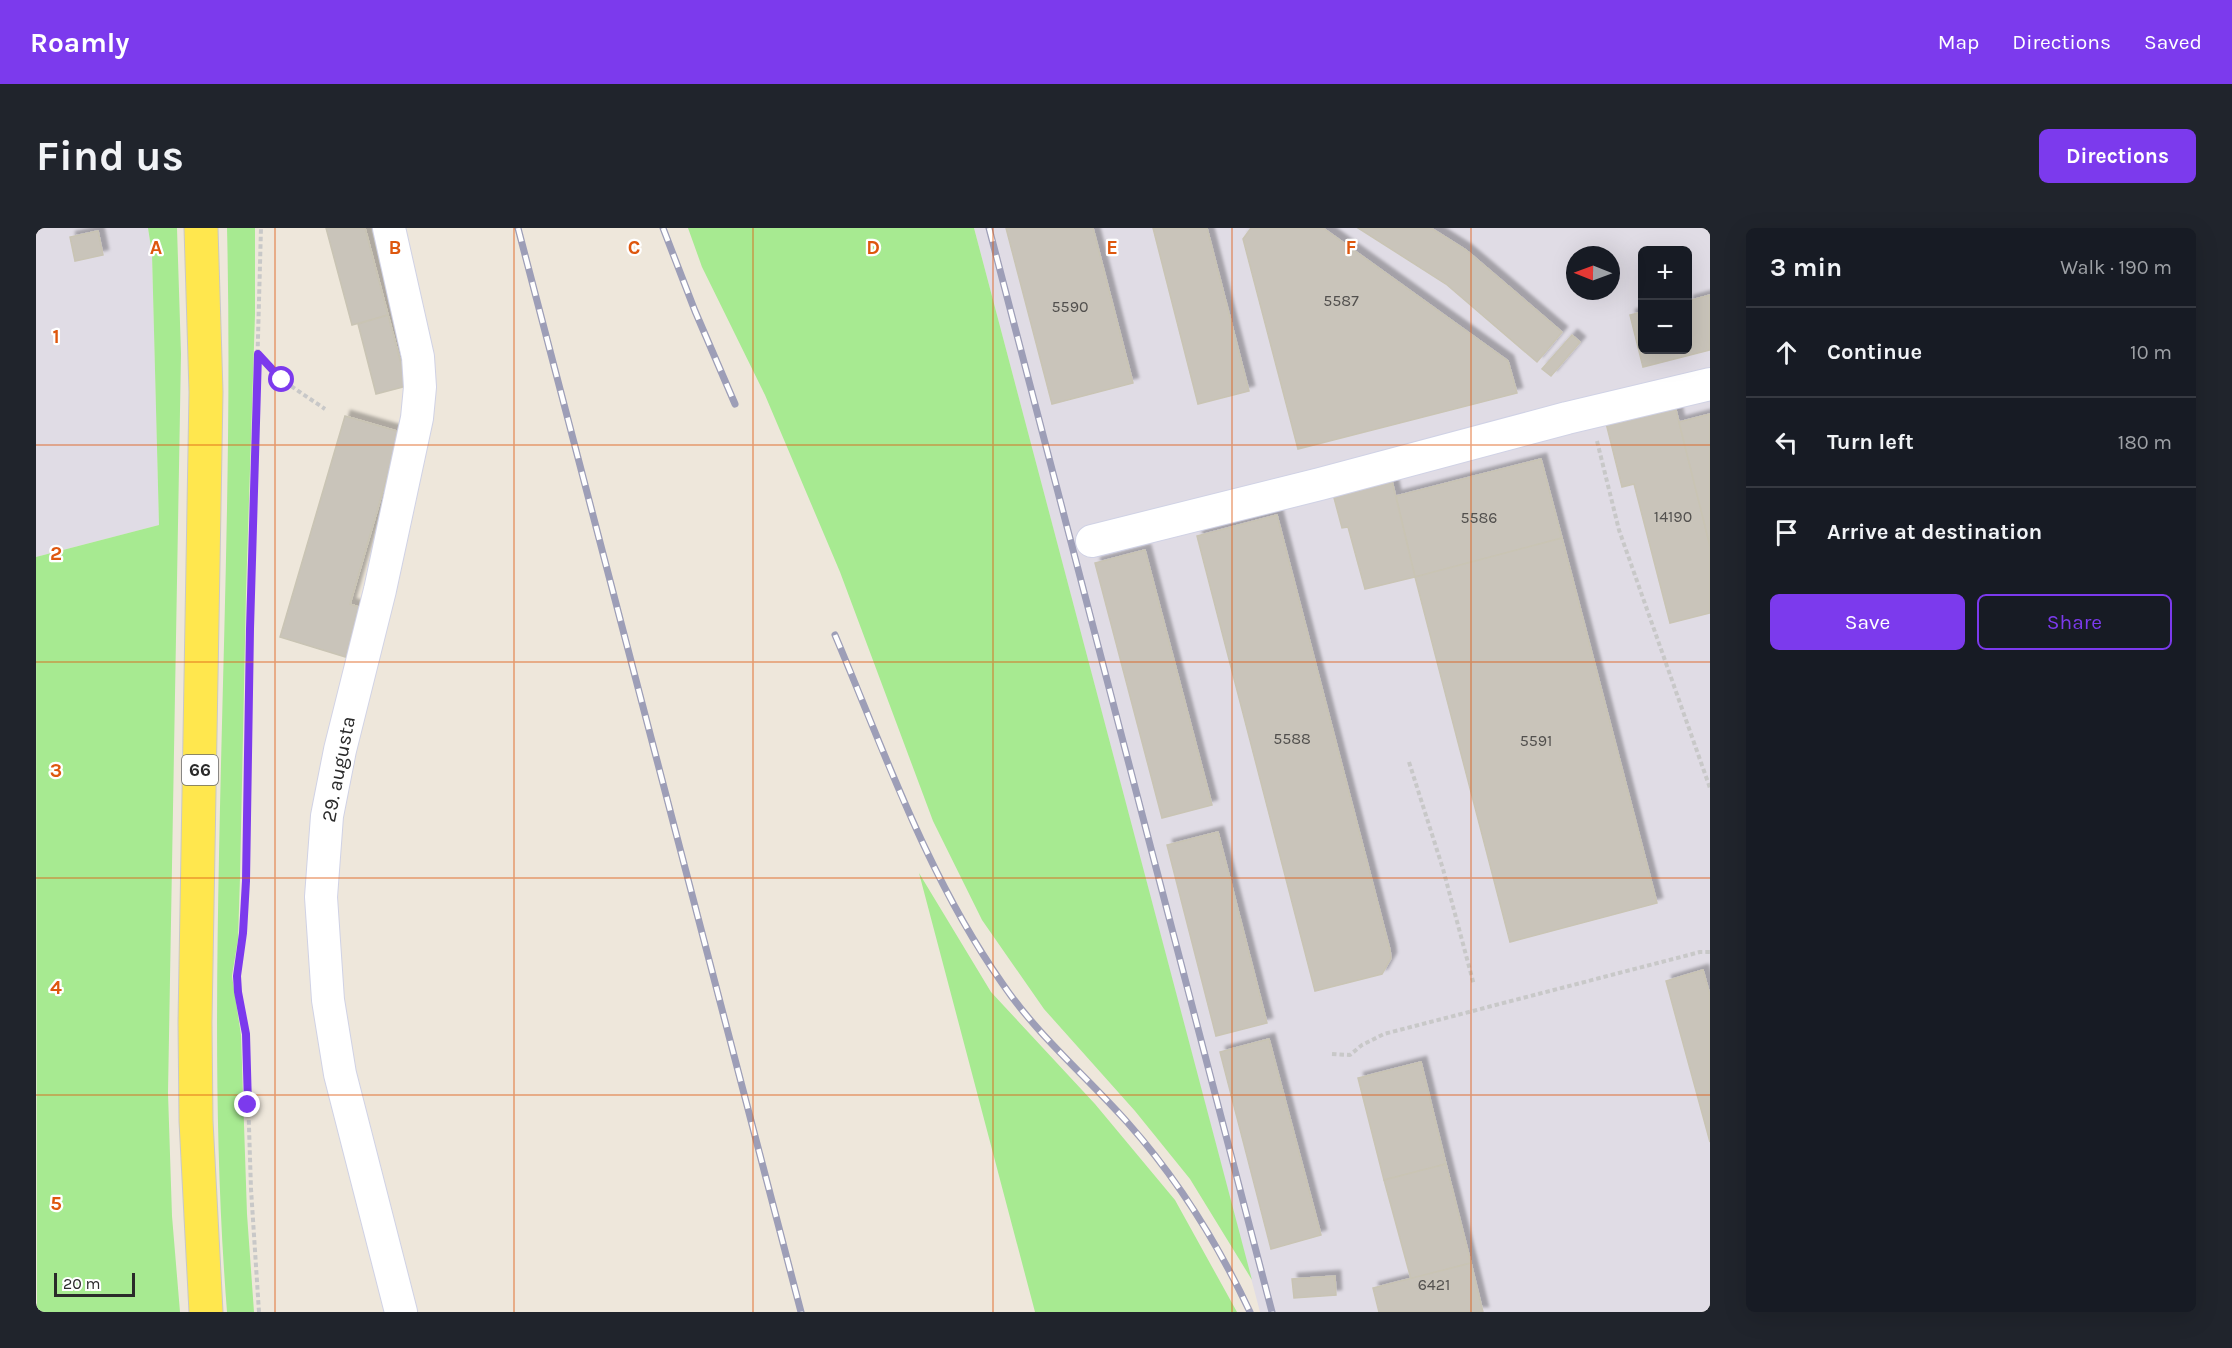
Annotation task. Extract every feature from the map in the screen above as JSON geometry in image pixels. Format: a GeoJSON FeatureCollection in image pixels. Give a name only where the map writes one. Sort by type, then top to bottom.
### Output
{"type":"FeatureCollection","features":[{"type":"Feature","properties":{"kind":"main road","name":"66"},"geometry":{"type":"LineString","coordinates":[[201,228],[206,392],[195,1022],[196,1121],[206,1312]]}},
{"type":"Feature","properties":{"kind":"lane","name":"29. augusta"},"geometry":{"type":"LineString","coordinates":[[389,228],[418,357],[420,387],[417,418],[380,590],[340,750],[327,816],[321,897],[328,1000],[340,1074],[402,1312]]}},
{"type":"Feature","properties":{"kind":"lane"},"geometry":{"type":"LineString","coordinates":[[1092,541],[1320,484],[1567,418],[1710,384]]}},
{"type":"Feature","properties":{"kind":"path"},"geometry":{"type":"LineString","coordinates":[[259,1312],[250,1189],[246,1034],[237,976],[243,933],[246,881],[261,228]]}},
{"type":"Feature","properties":{"kind":"path"},"geometry":{"type":"LineString","coordinates":[[258,354],[282,380],[325,409]]}},
{"type":"Feature","properties":{"kind":"path"},"geometry":{"type":"LineString","coordinates":[[1595,434],[1619,530],[1710,788]]}},
{"type":"Feature","properties":{"kind":"path"},"geometry":{"type":"LineString","coordinates":[[1409,762],[1443,868],[1474,985]]}},
{"type":"Feature","properties":{"kind":"path"},"geometry":{"type":"LineString","coordinates":[[1332,1054],[1350,1055],[1362,1045],[1384,1034],[1700,952],[1710,952]]}},
{"type":"Feature","properties":{"kind":"shaded area"},"geometry":{"type":"Polygon","coordinates":[[[36,228],[148,228],[152,254],[159,525],[36,557],[36,228]]]}},
{"type":"Feature","properties":{"kind":"shaded area"},"geometry":{"type":"Polygon","coordinates":[[[974,228],[1710,228],[1710,1312],[1260,1312],[974,228]]]}},
{"type":"Feature","properties":{"kind":"green space"},"geometry":{"type":"Polygon","coordinates":[[[148,228],[177,228],[181,354],[168,1093],[172,1216],[180,1312],[37,1312],[36,557],[159,525],[152,254],[148,228]]]}},
{"type":"Feature","properties":{"kind":"green space"},"geometry":{"type":"Polygon","coordinates":[[[227,228],[255,228],[255,314],[240,878],[238,939],[232,976],[241,1035],[247,1214],[254,1312],[227,1312],[218,1141],[218,912],[228,463],[227,228]]]}},
{"type":"Feature","properties":{"kind":"green space"},"geometry":{"type":"Polygon","coordinates":[[[688,228],[974,228],[1252,1280],[1190,1179],[1135,1111],[1044,1009],[982,920],[933,821],[840,572],[765,395],[702,267],[688,228]]]}},
{"type":"Feature","properties":{"kind":"green space"},"geometry":{"type":"Polygon","coordinates":[[[919,873],[991,992],[1095,1104],[1175,1200],[1237,1312],[1035,1312],[919,873]]]}},
{"type":"Feature","properties":{"kind":"building"},"geometry":{"type":"Polygon","coordinates":[[[326,228],[365,228],[388,315],[352,325],[326,228]]]}},
{"type":"Feature","properties":{"kind":"building"},"geometry":{"type":"Polygon","coordinates":[[[1006,228],[1093,228],[1133,383],[1052,404],[1006,228]]]}},
{"type":"Feature","properties":{"kind":"building"},"geometry":{"type":"Polygon","coordinates":[[[1153,228],[1207,228],[1249,391],[1198,404],[1153,228]]]}},
{"type":"Feature","properties":{"kind":"building"},"geometry":{"type":"Polygon","coordinates":[[[1251,228],[1323,228],[1508,361],[1517,393],[1298,449],[1243,239],[1251,228]]]}},
{"type":"Feature","properties":{"kind":"building"},"geometry":{"type":"Polygon","coordinates":[[[1358,228],[1431,228],[1466,250],[1562,332],[1537,362],[1446,284],[1358,228]]]}},
{"type":"Feature","properties":{"kind":"building"},"geometry":{"type":"Polygon","coordinates":[[[98,231],[103,255],[75,261],[70,237],[98,231]]]}},
{"type":"Feature","properties":{"kind":"building"},"geometry":{"type":"Polygon","coordinates":[[[1710,295],[1710,350],[1643,367],[1640,354],[1692,354],[1692,300],[1710,295]]]}},
{"type":"Feature","properties":{"kind":"building"},"geometry":{"type":"Polygon","coordinates":[[[1638,313],[1638,347],[1630,315],[1638,313]]]}},
{"type":"Feature","properties":{"kind":"building"},"geometry":{"type":"Polygon","coordinates":[[[388,315],[407,386],[376,394],[358,324],[388,315]]]}},
{"type":"Feature","properties":{"kind":"building"},"geometry":{"type":"Polygon","coordinates":[[[1572,335],[1580,342],[1551,376],[1542,369],[1572,335]]]}},
{"type":"Feature","properties":{"kind":"building"},"geometry":{"type":"Polygon","coordinates":[[[1675,406],[1710,546],[1710,613],[1670,623],[1634,484],[1622,487],[1606,423],[1675,406]]]}},
{"type":"Feature","properties":{"kind":"building"},"geometry":{"type":"Polygon","coordinates":[[[1710,414],[1710,546],[1679,422],[1710,414]]]}},
{"type":"Feature","properties":{"kind":"building"},"geometry":{"type":"Polygon","coordinates":[[[345,416],[400,432],[350,604],[367,610],[352,659],[280,637],[345,416]]]}},
{"type":"Feature","properties":{"kind":"building"},"geometry":{"type":"Polygon","coordinates":[[[1541,459],[1562,538],[1415,577],[1396,496],[1541,459]]]}},
{"type":"Feature","properties":{"kind":"building"},"geometry":{"type":"Polygon","coordinates":[[[1392,481],[1415,577],[1365,589],[1348,527],[1342,528],[1333,494],[1392,481]]]}},
{"type":"Feature","properties":{"kind":"building"},"geometry":{"type":"Polygon","coordinates":[[[1277,515],[1391,958],[1382,974],[1315,991],[1197,536],[1277,515]]]}},
{"type":"Feature","properties":{"kind":"building"},"geometry":{"type":"Polygon","coordinates":[[[1562,538],[1657,903],[1510,942],[1415,577],[1562,538]]]}},
{"type":"Feature","properties":{"kind":"building"},"geometry":{"type":"Polygon","coordinates":[[[1145,550],[1212,805],[1162,818],[1095,563],[1145,550]]]}},
{"type":"Feature","properties":{"kind":"building"},"geometry":{"type":"Polygon","coordinates":[[[1218,832],[1267,1023],[1216,1036],[1167,845],[1218,832]]]}},
{"type":"Feature","properties":{"kind":"building"},"geometry":{"type":"Polygon","coordinates":[[[1703,970],[1710,995],[1710,1142],[1666,981],[1703,970]]]}},
{"type":"Feature","properties":{"kind":"building"},"geometry":{"type":"Polygon","coordinates":[[[1269,1039],[1321,1235],[1271,1249],[1220,1052],[1269,1039]]]}},
{"type":"Feature","properties":{"kind":"building"},"geometry":{"type":"Polygon","coordinates":[[[1421,1062],[1446,1164],[1384,1180],[1358,1078],[1421,1062]]]}},
{"type":"Feature","properties":{"kind":"building"},"geometry":{"type":"Polygon","coordinates":[[[1446,1164],[1471,1263],[1411,1279],[1384,1180],[1446,1164]]]}},
{"type":"Feature","properties":{"kind":"building"},"geometry":{"type":"Polygon","coordinates":[[[1471,1263],[1483,1312],[1379,1312],[1373,1288],[1471,1263]]]}},
{"type":"Feature","properties":{"kind":"building"},"geometry":{"type":"Polygon","coordinates":[[[1335,1276],[1336,1295],[1294,1298],[1292,1279],[1335,1276]]]}},
{"type":"Feature","properties":{"kind":"railway"},"geometry":{"type":"LineString","coordinates":[[518,228],[801,1312]]}},
{"type":"Feature","properties":{"kind":"railway"},"geometry":{"type":"LineString","coordinates":[[663,228],[695,311],[735,404]]}},
{"type":"Feature","properties":{"kind":"railway"},"geometry":{"type":"LineString","coordinates":[[989,228],[1272,1312]]}},
{"type":"Feature","properties":{"kind":"railway"},"geometry":{"type":"LineString","coordinates":[[835,635],[909,814],[952,901],[976,943],[1030,1020],[1127,1122],[1163,1166],[1210,1237],[1250,1312]]}},
{"type":"Feature","properties":{"kind":"route"},"geometry":{"type":"LineString","coordinates":[[248,1105],[246,1034],[237,976],[243,933],[246,881],[258,354],[282,380]]}}]}
